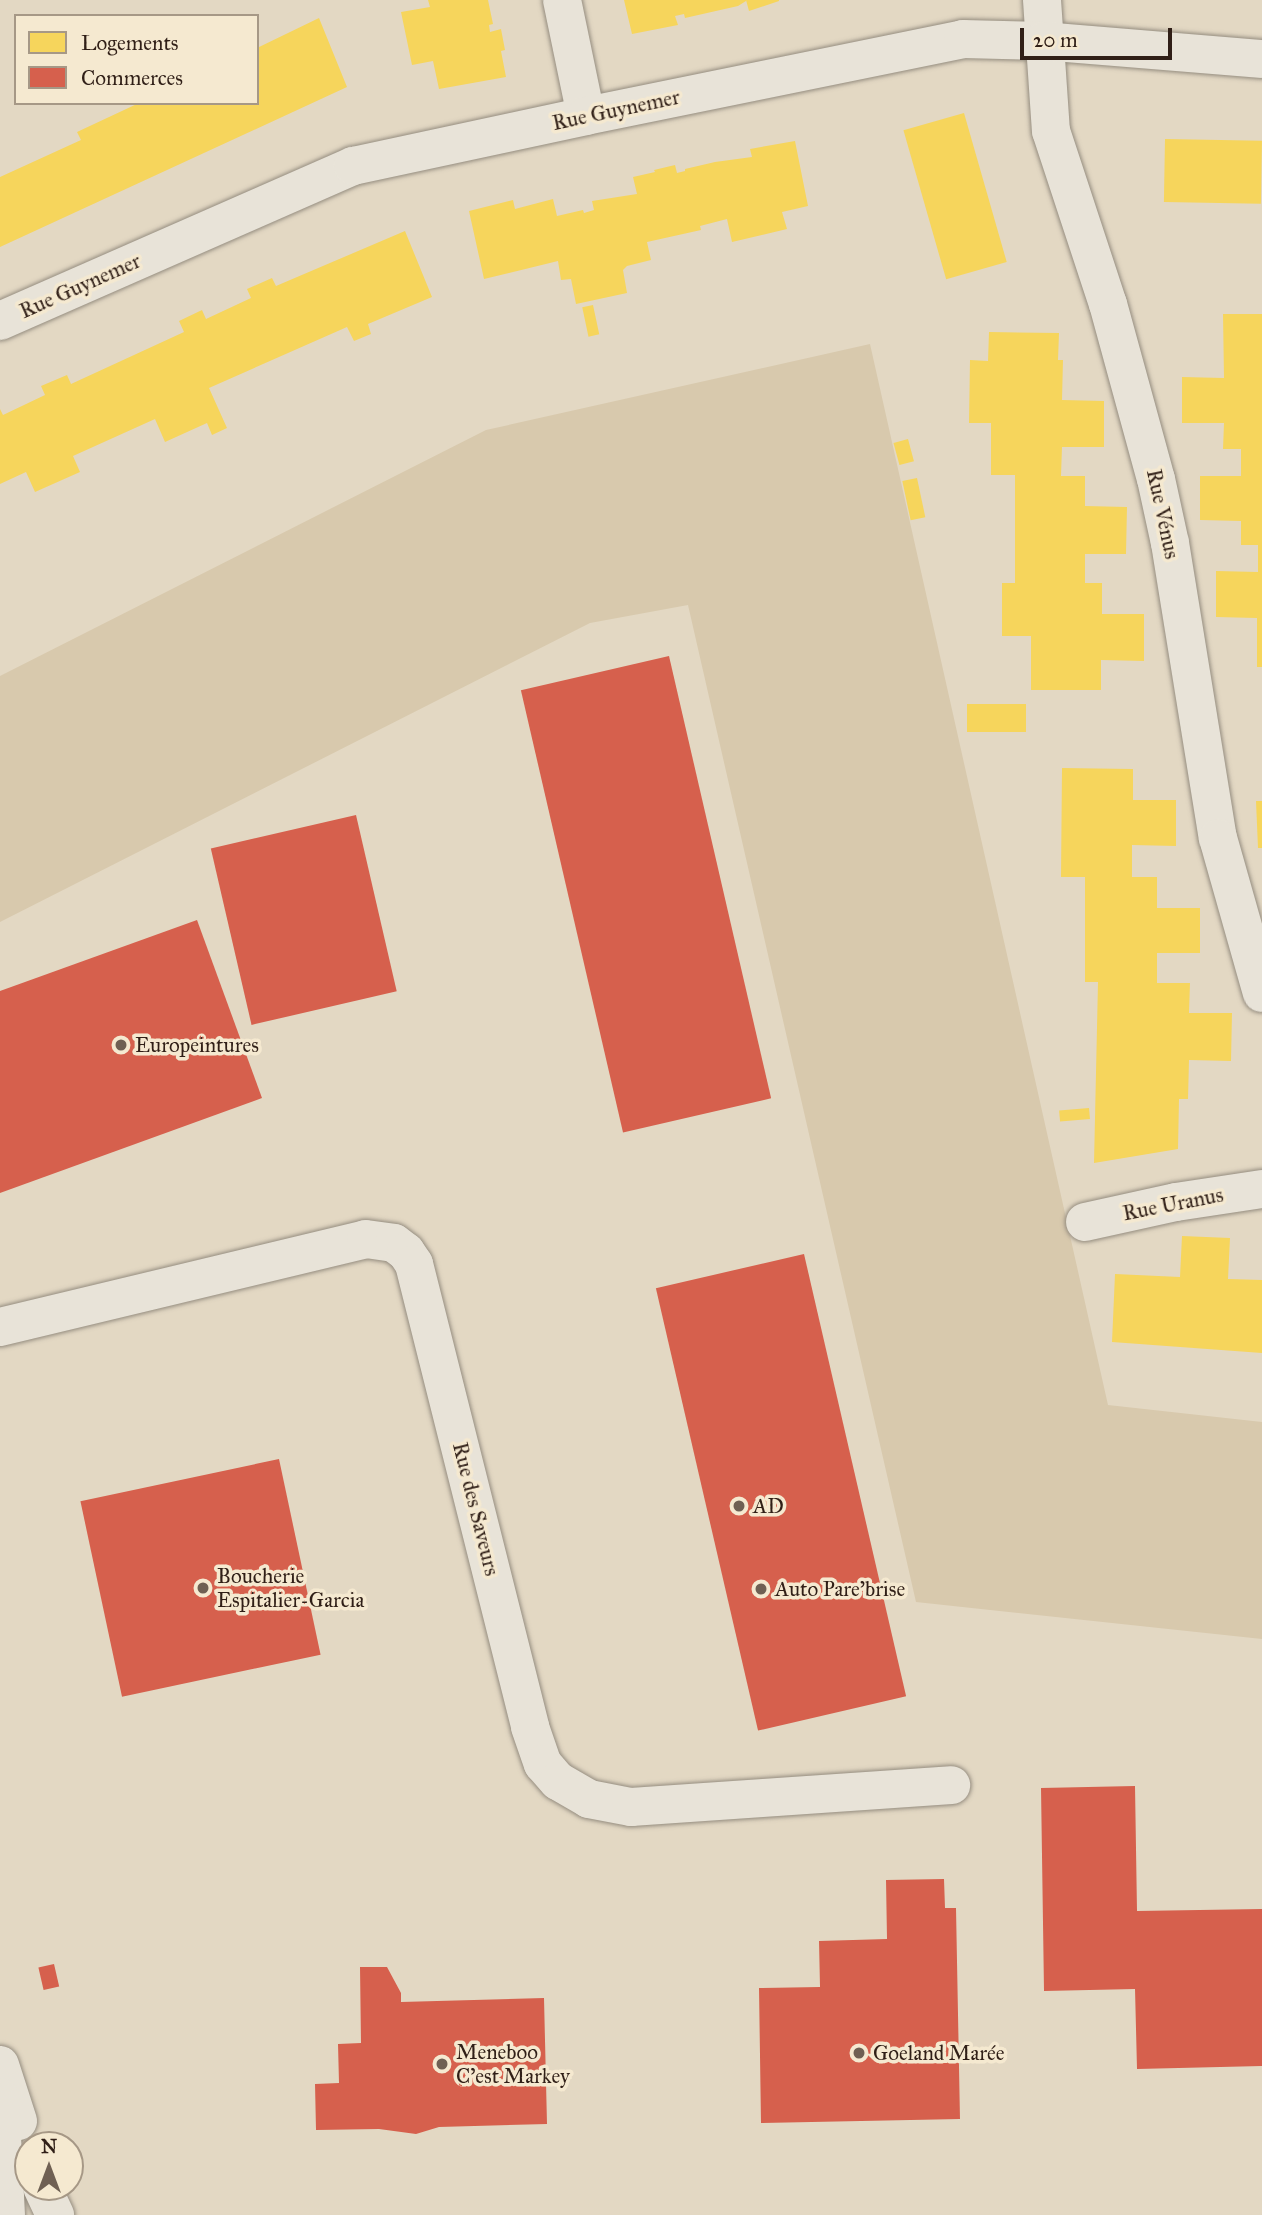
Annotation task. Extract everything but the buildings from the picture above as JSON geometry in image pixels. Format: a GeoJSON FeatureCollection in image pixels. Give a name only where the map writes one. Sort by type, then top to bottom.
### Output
{"type":"FeatureCollection","features":[{"type":"Feature","properties":{"kind":"street"},"geometry":{"type":"LineString","coordinates":[[562,0],[586,116]]}},
{"type":"Feature","properties":{"kind":"street","name":"Rue Vénus"},"geometry":{"type":"LineString","coordinates":[[1042,0],[1051,131],[1108,304],[1156,479],[1170,543],[1210,801],[1262,993]]}},
{"type":"Feature","properties":{"kind":"street","name":"Rue Guynemer"},"geometry":{"type":"LineString","coordinates":[[0,321],[353,166],[586,116],[939,43],[988,39],[1043,41],[1262,60]]}},
{"type":"Feature","properties":{"kind":"street","name":"Rue Uranus"},"geometry":{"type":"LineString","coordinates":[[1085,1222],[1175,1202],[1262,1189]]}},
{"type":"Feature","properties":{"kind":"street","name":"Rue des Saveurs"},"geometry":{"type":"LineString","coordinates":[[0,1327],[366,1239],[394,1244],[406,1252],[414,1264],[530,1727],[543,1764],[558,1781],[589,1799],[631,1807],[951,1785]]}},
{"type":"Feature","properties":{"kind":"street"},"geometry":{"type":"LineString","coordinates":[[0,2065],[21,2131]]}},
{"type":"Feature","properties":{"kind":"street"},"geometry":{"type":"LineString","coordinates":[[0,2097],[6,2168],[6,2215]]}},
{"type":"Feature","properties":{"kind":"shaded area"},"geometry":{"type":"Polygon","coordinates":[[[870,344],[1108,1405],[1262,1422],[1262,1639],[916,1602],[688,605],[590,623],[0,922],[0,676],[486,430],[870,344]]]}},
{"type":"Feature","properties":{"kind":"place","name":"Europeintures"},"geometry":{"type":"Point","coordinates":[121,1045]}},
{"type":"Feature","properties":{"kind":"place","name":"AD"},"geometry":{"type":"Point","coordinates":[739,1506]}},
{"type":"Feature","properties":{"kind":"place","name":"Boucherie Espitalier-Garcia"},"geometry":{"type":"Point","coordinates":[203,1588]}},
{"type":"Feature","properties":{"kind":"place","name":"Auto Pare'brise"},"geometry":{"type":"Point","coordinates":[761,1589]}},
{"type":"Feature","properties":{"kind":"place","name":"Goeland Marée"},"geometry":{"type":"Point","coordinates":[859,2053]}},
{"type":"Feature","properties":{"kind":"place","name":"Meneboo C'est Markey"},"geometry":{"type":"Point","coordinates":[442,2064]}}]}
